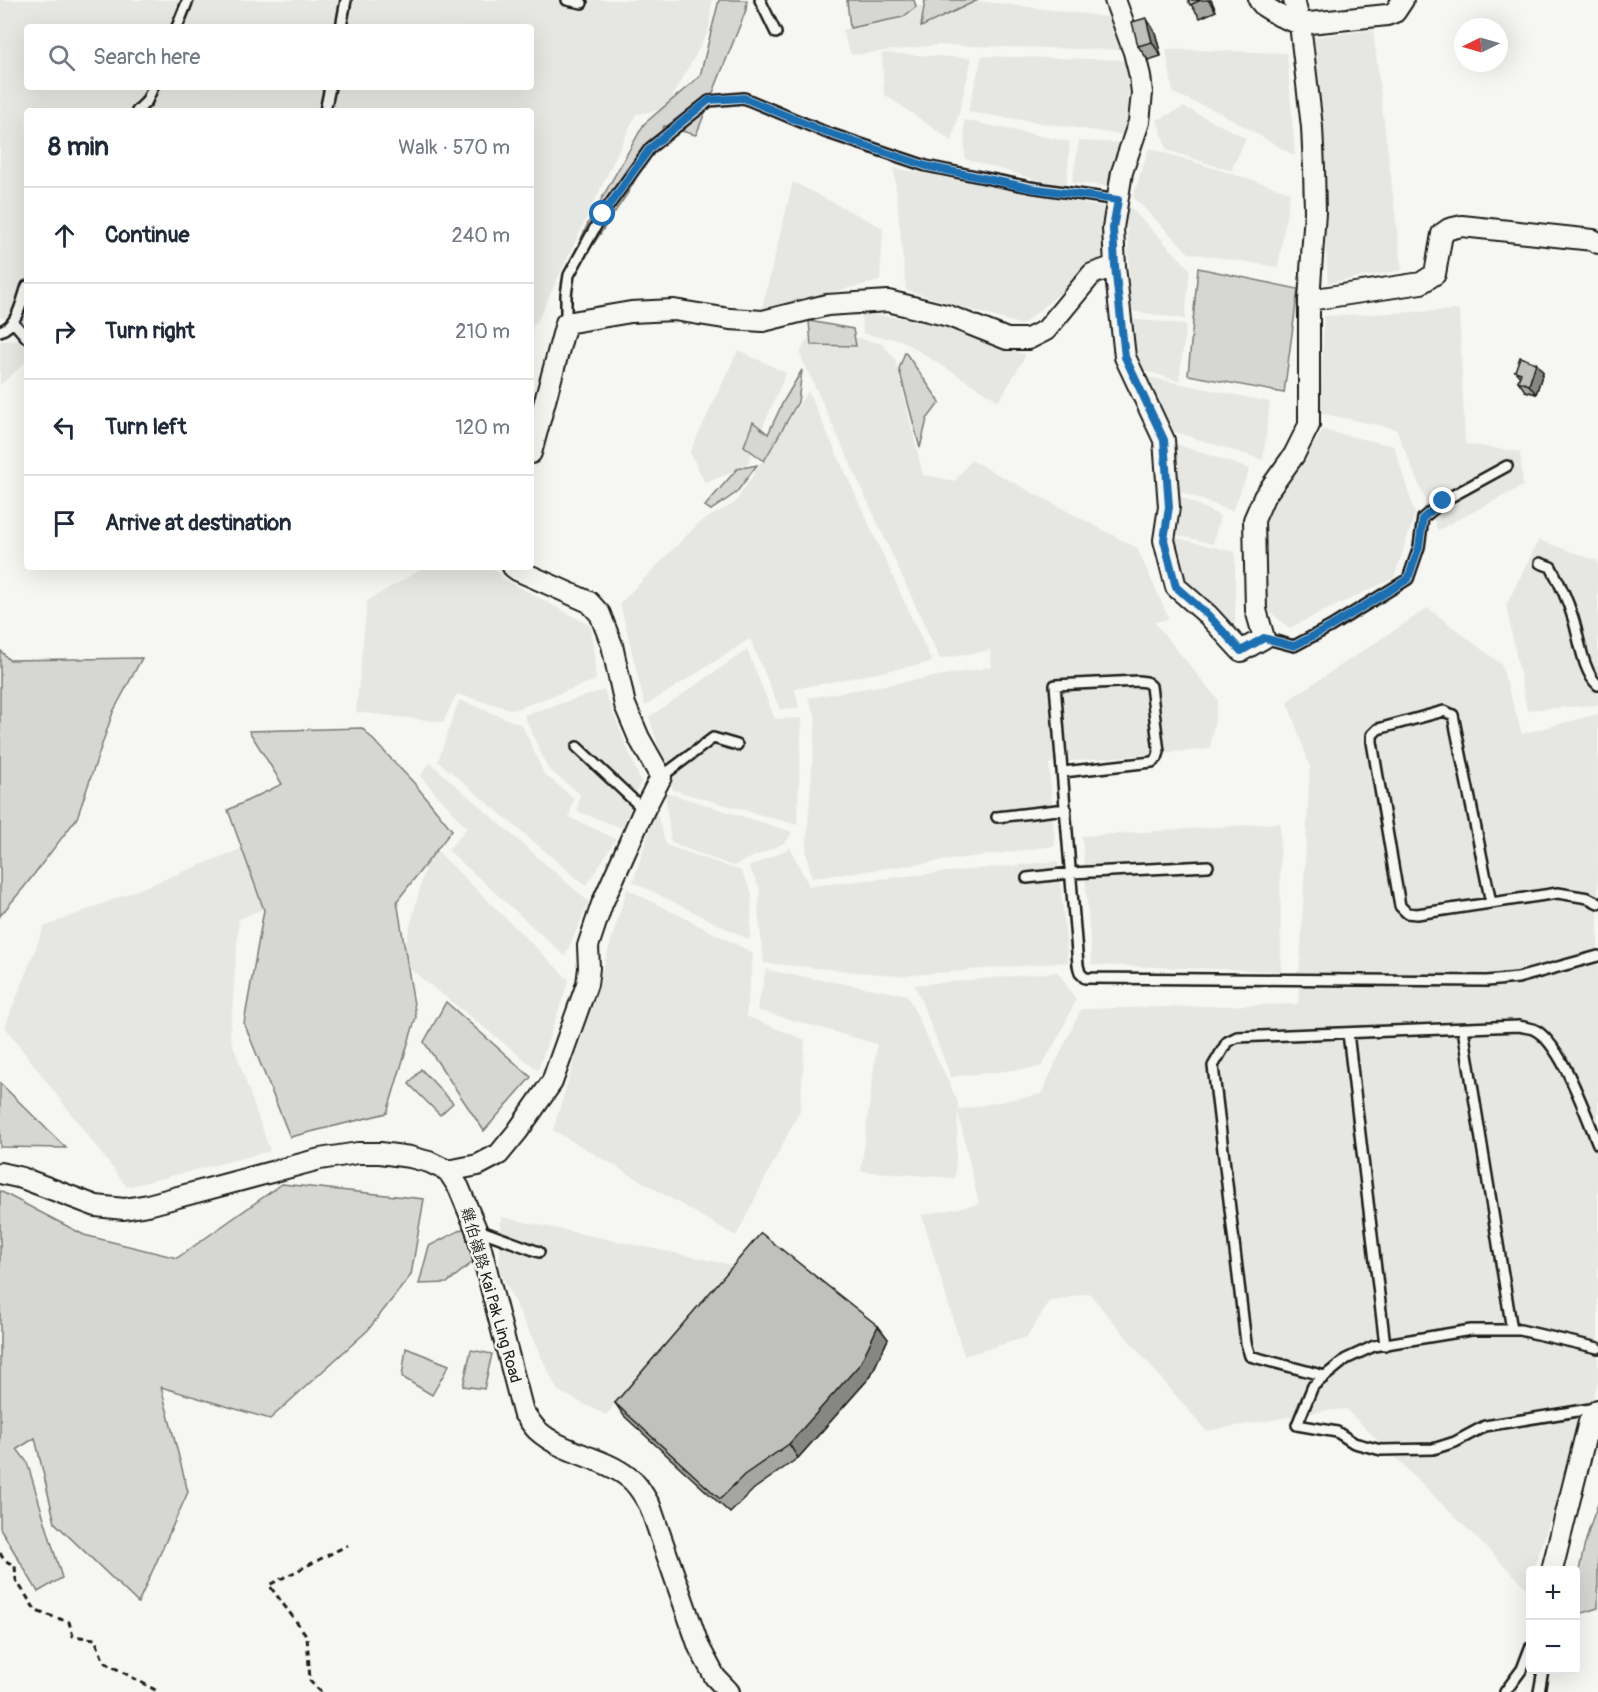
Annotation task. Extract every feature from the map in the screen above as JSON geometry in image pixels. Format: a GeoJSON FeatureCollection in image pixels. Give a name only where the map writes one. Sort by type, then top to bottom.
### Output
{"type":"FeatureCollection","features":[{"type":"Feature","properties":{"kind":"street"},"geometry":{"type":"LineString","coordinates":[[1115,0],[1134,52],[1142,93],[1139,122],[1122,172],[1113,228],[1125,357],[1164,440],[1169,507],[1164,540],[1176,587],[1208,615],[1241,651],[1264,638],[1256,610],[1254,520],[1264,498],[1294,455],[1309,425],[1309,300],[1314,168],[1312,127],[1300,24],[1294,0]]}},
{"type":"Feature","properties":{"kind":"street"},"geometry":{"type":"LineString","coordinates":[[1259,0],[1280,16],[1300,24],[1387,15],[1395,12],[1403,0]]}},
{"type":"Feature","properties":{"kind":"street"},"geometry":{"type":"LineString","coordinates":[[1309,300],[1421,283],[1435,274],[1442,234],[1449,229],[1462,226],[1596,238]]}},
{"type":"Feature","properties":{"kind":"street"},"geometry":{"type":"LineString","coordinates":[[534,442],[566,323],[631,312],[674,310],[730,319],[763,321],[827,305],[888,301],[949,316],[1007,339],[1028,339],[1046,330],[1092,274],[1115,266]]}},
{"type":"Feature","properties":{"kind":"street"},"geometry":{"type":"LineString","coordinates":[[0,1173],[21,1178],[96,1206],[124,1209],[148,1205],[320,1159],[357,1153],[410,1157],[429,1162],[448,1171],[478,1166],[499,1154],[552,1082],[587,984],[588,946],[602,904],[644,810],[662,777],[639,738],[625,705],[612,645],[600,614],[589,602],[517,570]]}},
{"type":"Feature","properties":{"kind":"street","name":"雞伯嶺路 Kai Pak Ling Road"},"geometry":{"type":"LineString","coordinates":[[448,1171],[459,1188],[476,1229],[524,1412],[536,1430],[554,1443],[629,1477],[641,1492],[650,1506],[699,1647],[715,1677],[729,1692]]}},
{"type":"Feature","properties":{"kind":"street"},"geometry":{"type":"LineString","coordinates":[[1553,1566],[1589,1422],[1598,1409]]}},
{"type":"Feature","properties":{"kind":"lane"},"geometry":{"type":"LineString","coordinates":[[178,24],[188,0]]}},
{"type":"Feature","properties":{"kind":"lane"},"geometry":{"type":"LineString","coordinates":[[342,24],[346,0]]}},
{"type":"Feature","properties":{"kind":"lane"},"geometry":{"type":"LineString","coordinates":[[567,0],[582,3]]}},
{"type":"Feature","properties":{"kind":"lane"},"geometry":{"type":"LineString","coordinates":[[760,0],[776,33]]}},
{"type":"Feature","properties":{"kind":"lane"},"geometry":{"type":"LineString","coordinates":[[140,108],[152,90]]}},
{"type":"Feature","properties":{"kind":"lane"},"geometry":{"type":"LineString","coordinates":[[326,108],[329,90]]}},
{"type":"Feature","properties":{"kind":"lane"},"geometry":{"type":"LineString","coordinates":[[566,323],[569,275],[603,214],[650,148],[709,100],[744,98],[825,132],[926,166],[1030,188],[1118,200]]}},
{"type":"Feature","properties":{"kind":"lane"},"geometry":{"type":"LineString","coordinates":[[0,331],[14,323],[24,295]]}},
{"type":"Feature","properties":{"kind":"lane"},"geometry":{"type":"LineString","coordinates":[[14,323],[24,335]]}},
{"type":"Feature","properties":{"kind":"lane"},"geometry":{"type":"LineString","coordinates":[[1264,638],[1294,646],[1330,627],[1408,579],[1419,547],[1423,518],[1443,501],[1507,466]]}},
{"type":"Feature","properties":{"kind":"lane"},"geometry":{"type":"LineString","coordinates":[[1540,563],[1551,567],[1559,583],[1574,621],[1584,661],[1592,680],[1598,685]]}},
{"type":"Feature","properties":{"kind":"lane"},"geometry":{"type":"LineString","coordinates":[[1063,772],[1152,762],[1157,758],[1159,752],[1150,686],[1146,682],[1055,685],[1078,965],[1080,974],[1085,978],[1487,981],[1518,978],[1598,956]]}},
{"type":"Feature","properties":{"kind":"lane"},"geometry":{"type":"LineString","coordinates":[[1491,903],[1453,715],[1444,711],[1378,729],[1372,735],[1372,742],[1400,906],[1407,914],[1417,915],[1558,893],[1588,898],[1598,903]]}},
{"type":"Feature","properties":{"kind":"lane"},"geometry":{"type":"LineString","coordinates":[[662,777],[713,738],[737,745]]}},
{"type":"Feature","properties":{"kind":"lane"},"geometry":{"type":"LineString","coordinates":[[578,747],[644,810]]}},
{"type":"Feature","properties":{"kind":"lane"},"geometry":{"type":"LineString","coordinates":[[997,817],[1066,809]]}},
{"type":"Feature","properties":{"kind":"lane"},"geometry":{"type":"LineString","coordinates":[[1027,878],[1071,873],[1208,866]]}},
{"type":"Feature","properties":{"kind":"lane"},"geometry":{"type":"LineString","coordinates":[[1325,1377],[1250,1356],[1246,1343],[1213,1066],[1227,1042],[1237,1037],[1519,1026],[1533,1029],[1543,1036],[1562,1060],[1598,1144]]}},
{"type":"Feature","properties":{"kind":"lane"},"geometry":{"type":"LineString","coordinates":[[1463,1029],[1512,1330]]}},
{"type":"Feature","properties":{"kind":"lane"},"geometry":{"type":"LineString","coordinates":[[1348,1033],[1385,1344]]}},
{"type":"Feature","properties":{"kind":"lane"},"geometry":{"type":"LineString","coordinates":[[476,1229],[539,1252]]}},
{"type":"Feature","properties":{"kind":"lane"},"geometry":{"type":"LineString","coordinates":[[1598,1348],[1520,1330],[1471,1330],[1374,1346],[1346,1359],[1313,1386],[1297,1425],[1337,1432],[1354,1443],[1381,1450],[1433,1449],[1455,1442],[1485,1426],[1598,1409]]}},
{"type":"Feature","properties":{"kind":"lane"},"geometry":{"type":"LineString","coordinates":[[1505,1692],[1522,1669],[1526,1658]]}},
{"type":"Feature","properties":{"kind":"lane"},"geometry":{"type":"LineString","coordinates":[[1539,1692],[1542,1674]]}},
{"type":"Feature","properties":{"kind":"path"},"geometry":{"type":"LineString","coordinates":[[321,1692],[310,1680],[307,1636],[269,1585],[348,1545]]}},
{"type":"Feature","properties":{"kind":"path"},"geometry":{"type":"LineString","coordinates":[[0,1553],[4,1560],[15,1566],[16,1580],[36,1611],[69,1622],[73,1636],[95,1639],[104,1662],[159,1692]]}},
{"type":"Feature","properties":{"kind":"shaded area"},"geometry":{"type":"Polygon","coordinates":[[[0,0],[712,0],[709,30],[666,109],[636,114],[534,325],[534,108],[24,108],[24,326],[0,317],[0,0]]]}},
{"type":"Feature","properties":{"kind":"shaded area"},"geometry":{"type":"Polygon","coordinates":[[[719,0],[747,0],[746,10],[696,135],[664,126],[629,191],[586,255],[561,283],[589,221],[644,124],[700,76],[719,0]]]}},
{"type":"Feature","properties":{"kind":"shaded area"},"geometry":{"type":"Polygon","coordinates":[[[847,0],[914,0],[916,7],[903,17],[850,28],[847,0]]]}},
{"type":"Feature","properties":{"kind":"shaded area"},"geometry":{"type":"Polygon","coordinates":[[[925,0],[978,0],[921,27],[925,0]]]}},
{"type":"Feature","properties":{"kind":"shaded area"},"geometry":{"type":"Polygon","coordinates":[[[941,0],[970,0],[1108,17],[1121,50],[937,45],[851,55],[842,30],[941,0]]]}},
{"type":"Feature","properties":{"kind":"shaded area"},"geometry":{"type":"Polygon","coordinates":[[[1373,30],[1402,270],[1328,283],[1314,37],[1373,30]]]}},
{"type":"Feature","properties":{"kind":"shaded area"},"geometry":{"type":"Polygon","coordinates":[[[1166,49],[1287,53],[1295,156],[1223,114],[1173,93],[1166,49]]]}},
{"type":"Feature","properties":{"kind":"shaded area"},"geometry":{"type":"Polygon","coordinates":[[[882,53],[972,58],[952,141],[884,94],[882,53]]]}},
{"type":"Feature","properties":{"kind":"shaded area"},"geometry":{"type":"Polygon","coordinates":[[[982,56],[1127,60],[1130,136],[968,112],[982,56]]]}},
{"type":"Feature","properties":{"kind":"shaded area"},"geometry":{"type":"Polygon","coordinates":[[[1184,107],[1246,138],[1231,171],[1167,150],[1157,120],[1184,107]]]}},
{"type":"Feature","properties":{"kind":"shaded area"},"geometry":{"type":"Polygon","coordinates":[[[964,120],[1070,142],[1066,188],[965,159],[964,120]]]}},
{"type":"Feature","properties":{"kind":"shaded area"},"geometry":{"type":"Polygon","coordinates":[[[1079,141],[1124,143],[1108,186],[1072,183],[1079,141]]]}},
{"type":"Feature","properties":{"kind":"shaded area"},"geometry":{"type":"Polygon","coordinates":[[[1149,148],[1290,192],[1278,267],[1189,253],[1133,197],[1149,148]]]}},
{"type":"Feature","properties":{"kind":"shaded area"},"geometry":{"type":"Polygon","coordinates":[[[894,168],[1103,207],[1107,253],[1022,325],[906,290],[894,168]]]}},
{"type":"Feature","properties":{"kind":"shaded area"},"geometry":{"type":"Polygon","coordinates":[[[793,182],[883,228],[880,281],[762,308],[793,182]]]}},
{"type":"Feature","properties":{"kind":"shaded area"},"geometry":{"type":"Polygon","coordinates":[[[1126,203],[1190,269],[1185,319],[1131,311],[1126,203]]]}},
{"type":"Feature","properties":{"kind":"shaded area"},"geometry":{"type":"Polygon","coordinates":[[[1198,268],[1298,289],[1284,393],[1188,375],[1198,268]]]}},
{"type":"Feature","properties":{"kind":"shaded area"},"geometry":{"type":"Polygon","coordinates":[[[1459,310],[1465,444],[1520,452],[1523,486],[1438,530],[1396,429],[1320,413],[1324,316],[1459,310]]]}},
{"type":"Feature","properties":{"kind":"shaded area"},"geometry":{"type":"Polygon","coordinates":[[[861,313],[924,321],[1026,355],[999,401],[901,340],[863,334],[861,313]]]}},
{"type":"Feature","properties":{"kind":"shaded area"},"geometry":{"type":"Polygon","coordinates":[[[1127,319],[1186,324],[1179,381],[1140,369],[1127,319]]]}},
{"type":"Feature","properties":{"kind":"shaded area"},"geometry":{"type":"Polygon","coordinates":[[[809,321],[853,329],[856,346],[811,345],[809,321]]]}},
{"type":"Feature","properties":{"kind":"shaded area"},"geometry":{"type":"Polygon","coordinates":[[[845,335],[882,344],[895,359],[923,475],[955,481],[971,460],[1137,548],[1169,619],[1154,622],[1218,700],[1210,749],[1049,763],[1055,846],[812,878],[806,852],[816,717],[808,698],[992,667],[990,650],[940,659],[800,354],[807,339],[845,335]]]}},
{"type":"Feature","properties":{"kind":"shaded area"},"geometry":{"type":"Polygon","coordinates":[[[24,340],[24,364],[0,385],[0,341],[24,340]]]}},
{"type":"Feature","properties":{"kind":"shaded area"},"geometry":{"type":"Polygon","coordinates":[[[738,350],[786,373],[746,467],[705,483],[690,452],[738,350]]]}},
{"type":"Feature","properties":{"kind":"shaded area"},"geometry":{"type":"Polygon","coordinates":[[[905,352],[940,402],[927,419],[920,448],[899,369],[905,352]]]}},
{"type":"Feature","properties":{"kind":"shaded area"},"geometry":{"type":"Polygon","coordinates":[[[802,370],[798,402],[764,461],[744,446],[753,422],[768,434],[802,370]]]}},
{"type":"Feature","properties":{"kind":"shaded area"},"geometry":{"type":"Polygon","coordinates":[[[1143,376],[1270,402],[1263,460],[1166,429],[1143,376]]]}},
{"type":"Feature","properties":{"kind":"shaded area"},"geometry":{"type":"Polygon","coordinates":[[[808,391],[932,662],[795,689],[799,708],[780,709],[750,639],[645,706],[620,603],[700,522],[735,503],[808,391]]]}},
{"type":"Feature","properties":{"kind":"shaded area"},"geometry":{"type":"Polygon","coordinates":[[[1323,430],[1394,446],[1415,514],[1394,578],[1289,628],[1267,609],[1262,523],[1323,430]]]}},
{"type":"Feature","properties":{"kind":"shaded area"},"geometry":{"type":"Polygon","coordinates":[[[1173,443],[1250,469],[1232,511],[1173,489],[1173,443]]]}},
{"type":"Feature","properties":{"kind":"shaded area"},"geometry":{"type":"Polygon","coordinates":[[[757,465],[736,493],[711,510],[705,506],[737,469],[757,465]]]}},
{"type":"Feature","properties":{"kind":"shaded area"},"geometry":{"type":"Polygon","coordinates":[[[1174,493],[1220,516],[1213,544],[1169,533],[1174,493]]]}},
{"type":"Feature","properties":{"kind":"shaded area"},"geometry":{"type":"Polygon","coordinates":[[[1172,537],[1235,552],[1235,635],[1179,601],[1172,537]]]}},
{"type":"Feature","properties":{"kind":"shaded area"},"geometry":{"type":"Polygon","coordinates":[[[1539,540],[1598,561],[1598,705],[1527,710],[1506,605],[1539,540]]]}},
{"type":"Feature","properties":{"kind":"shaded area"},"geometry":{"type":"Polygon","coordinates":[[[420,570],[496,570],[504,579],[591,626],[596,680],[513,710],[457,694],[443,722],[356,712],[367,601],[420,570]]]}},
{"type":"Feature","properties":{"kind":"shaded area"},"geometry":{"type":"Polygon","coordinates":[[[1428,608],[1501,664],[1522,734],[1598,714],[1598,1383],[1534,1566],[1526,1566],[1526,1587],[1346,1409],[1206,1431],[1089,1293],[1049,1302],[1027,1337],[964,1356],[922,1215],[979,1204],[958,1112],[955,1178],[861,1171],[877,1044],[757,1010],[766,970],[907,995],[958,1102],[958,1110],[1041,1094],[1081,1009],[1298,1004],[1310,766],[1287,701],[1428,608]]]}},
{"type":"Feature","properties":{"kind":"shaded area"},"geometry":{"type":"Polygon","coordinates":[[[0,650],[9,660],[142,658],[113,712],[77,818],[0,916],[0,650]]]}},
{"type":"Feature","properties":{"kind":"shaded area"},"geometry":{"type":"Polygon","coordinates":[[[747,650],[775,719],[802,718],[797,825],[673,790],[649,717],[747,650]]]}},
{"type":"Feature","properties":{"kind":"shaded area"},"geometry":{"type":"Polygon","coordinates":[[[604,690],[641,782],[622,828],[577,811],[580,794],[548,769],[524,715],[604,690]]]}},
{"type":"Feature","properties":{"kind":"shaded area"},"geometry":{"type":"Polygon","coordinates":[[[459,700],[522,725],[544,774],[574,798],[569,817],[616,839],[586,886],[438,761],[459,700]]]}},
{"type":"Feature","properties":{"kind":"shaded area"},"geometry":{"type":"Polygon","coordinates":[[[362,728],[414,783],[452,830],[397,901],[416,1017],[387,1113],[290,1137],[244,1023],[264,910],[228,810],[282,784],[249,731],[362,728]]]}},
{"type":"Feature","properties":{"kind":"shaded area"},"geometry":{"type":"Polygon","coordinates":[[[430,763],[589,902],[565,956],[448,850],[467,828],[420,776],[430,763]]]}},
{"type":"Feature","properties":{"kind":"shaded area"},"geometry":{"type":"Polygon","coordinates":[[[665,792],[792,832],[786,842],[733,866],[671,843],[665,792]]]}},
{"type":"Feature","properties":{"kind":"shaded area"},"geometry":{"type":"Polygon","coordinates":[[[656,811],[666,845],[741,871],[752,893],[750,940],[633,882],[656,811]]]}},
{"type":"Feature","properties":{"kind":"shaded area"},"geometry":{"type":"Polygon","coordinates":[[[1280,823],[1281,971],[1092,965],[1082,836],[1280,823]]]}},
{"type":"Feature","properties":{"kind":"shaded area"},"geometry":{"type":"Polygon","coordinates":[[[256,843],[277,903],[239,919],[230,1036],[270,1151],[127,1187],[5,1027],[44,927],[256,843]]]}},
{"type":"Feature","properties":{"kind":"shaded area"},"geometry":{"type":"Polygon","coordinates":[[[431,845],[569,980],[538,1070],[401,962],[431,845]]]}},
{"type":"Feature","properties":{"kind":"shaded area"},"geometry":{"type":"Polygon","coordinates":[[[790,848],[809,886],[1058,861],[1068,962],[901,976],[764,963],[758,911],[760,889],[749,867],[790,848]]]}},
{"type":"Feature","properties":{"kind":"shaded area"},"geometry":{"type":"Polygon","coordinates":[[[627,889],[753,953],[746,1016],[805,1040],[800,1110],[736,1236],[553,1130],[627,889]]]}},
{"type":"Feature","properties":{"kind":"shaded area"},"geometry":{"type":"Polygon","coordinates":[[[1058,972],[1076,1000],[1041,1067],[951,1077],[915,985],[1058,972]]]}},
{"type":"Feature","properties":{"kind":"shaded area"},"geometry":{"type":"Polygon","coordinates":[[[446,1002],[531,1077],[484,1131],[424,1042],[446,1002]]]}},
{"type":"Feature","properties":{"kind":"shaded area"},"geometry":{"type":"Polygon","coordinates":[[[421,1069],[453,1103],[440,1115],[409,1084],[421,1069]]]}},
{"type":"Feature","properties":{"kind":"shaded area"},"geometry":{"type":"Polygon","coordinates":[[[0,1083],[66,1148],[0,1147],[0,1083]]]}},
{"type":"Feature","properties":{"kind":"shaded area"},"geometry":{"type":"Polygon","coordinates":[[[282,1184],[424,1199],[411,1275],[368,1330],[270,1419],[161,1387],[188,1492],[138,1603],[55,1523],[35,1438],[17,1449],[27,1462],[62,1578],[38,1592],[0,1528],[0,1191],[84,1235],[177,1258],[282,1184]]]}},
{"type":"Feature","properties":{"kind":"shaded area"},"geometry":{"type":"Polygon","coordinates":[[[501,1217],[732,1265],[606,1415],[558,1391],[499,1270],[501,1217]]]}},
{"type":"Feature","properties":{"kind":"shaded area"},"geometry":{"type":"Polygon","coordinates":[[[464,1228],[475,1260],[447,1283],[419,1284],[429,1246],[464,1228]]]}},
{"type":"Feature","properties":{"kind":"shaded area"},"geometry":{"type":"Polygon","coordinates":[[[406,1348],[449,1365],[432,1395],[402,1377],[406,1348]]]}},
{"type":"Feature","properties":{"kind":"shaded area"},"geometry":{"type":"Polygon","coordinates":[[[471,1350],[492,1354],[484,1389],[463,1386],[471,1350]]]}},
{"type":"Feature","properties":{"kind":"shaded area"},"geometry":{"type":"Polygon","coordinates":[[[1598,1504],[1598,1608],[1580,1614],[1580,1566],[1598,1504]]]}},
{"type":"Feature","properties":{"kind":"building"},"geometry":{"type":"Polygon","coordinates":[[[1188,0],[1201,0],[1190,5],[1188,0]]]}},
{"type":"Feature","properties":{"kind":"building"},"geometry":{"type":"Polygon","coordinates":[[[1146,18],[1152,42],[1138,46],[1132,22],[1146,18]]]}},
{"type":"Feature","properties":{"kind":"building"},"geometry":{"type":"Polygon","coordinates":[[[1520,357],[1536,363],[1529,385],[1518,381],[1521,373],[1515,371],[1520,357]]]}},
{"type":"Feature","properties":{"kind":"building"},"geometry":{"type":"Polygon","coordinates":[[[761,1233],[878,1326],[860,1364],[789,1444],[744,1475],[720,1499],[615,1403],[761,1233]]]}},
{"type":"Feature","properties":{"kind":"route"},"geometry":{"type":"LineString","coordinates":[[603,214],[650,148],[709,100],[744,98],[825,132],[926,166],[1030,188],[1118,200],[1113,228],[1125,357],[1164,440],[1169,507],[1164,540],[1176,587],[1208,615],[1241,651],[1264,638],[1294,646],[1330,627],[1408,579],[1419,547],[1423,518],[1443,501]]}}]}
